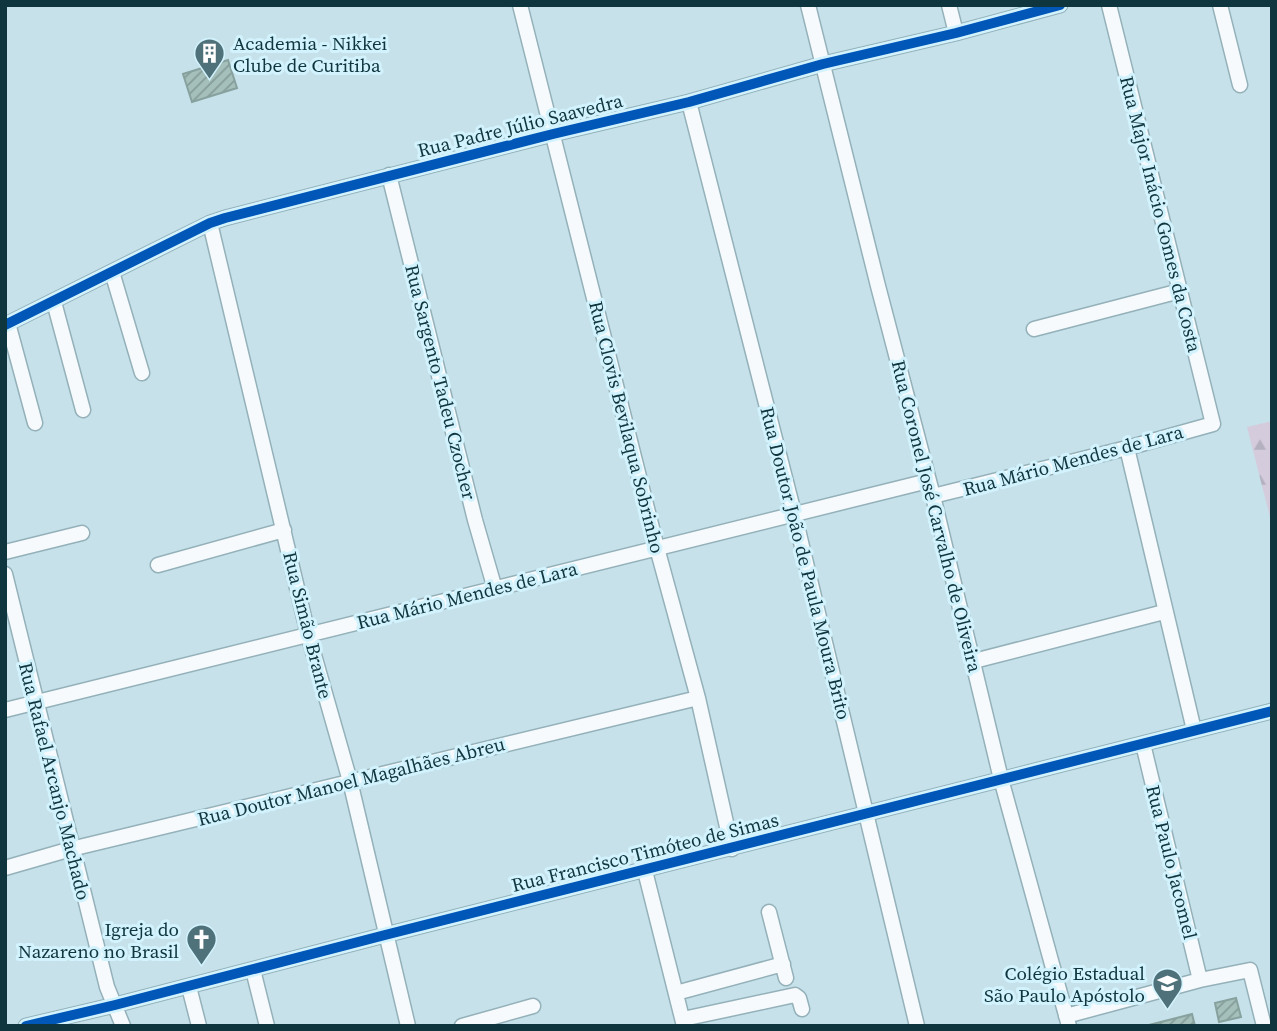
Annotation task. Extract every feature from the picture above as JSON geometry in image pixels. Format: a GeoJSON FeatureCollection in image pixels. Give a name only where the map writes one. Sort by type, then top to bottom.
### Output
{"type":"FeatureCollection","features":[{"type":"Feature","properties":{"kind":"street","name":"Rua Clovis Bevilaqua Sobrinho"},"geometry":{"type":"LineString","coordinates":[[520,5],[657,548],[698,698],[732,849]]}},
{"type":"Feature","properties":{"kind":"street","name":"Rua Coronel José Carvalho de Oliveira"},"geometry":{"type":"LineString","coordinates":[[808,5],[933,496],[1001,779],[1067,1021]]}},
{"type":"Feature","properties":{"kind":"street"},"geometry":{"type":"LineString","coordinates":[[949,5],[956,33]]}},
{"type":"Feature","properties":{"kind":"street","name":"Rua Padre Júlio Saavedra"},"geometry":{"type":"LineString","coordinates":[[7,324],[210,223],[1060,5]]}},
{"type":"Feature","properties":{"kind":"street","name":"Rua Major Inácio Gomes da Costa"},"geometry":{"type":"LineString","coordinates":[[1108,5],[1213,424]]}},
{"type":"Feature","properties":{"kind":"street"},"geometry":{"type":"LineString","coordinates":[[1220,5],[1240,85]]}},
{"type":"Feature","properties":{"kind":"street","name":"Rua Doutor João de Paula Moura Brito"},"geometry":{"type":"LineString","coordinates":[[689,102],[794,513],[917,1026]]}},
{"type":"Feature","properties":{"kind":"street","name":"Rua Sargento Tadeu Czocher"},"geometry":{"type":"LineString","coordinates":[[389,175],[475,520],[495,589]]}},
{"type":"Feature","properties":{"kind":"street","name":"Rua Simão Brante"},"geometry":{"type":"LineString","coordinates":[[210,223],[308,634],[350,781],[408,1026]]}},
{"type":"Feature","properties":{"kind":"street"},"geometry":{"type":"LineString","coordinates":[[113,272],[142,373]]}},
{"type":"Feature","properties":{"kind":"street"},"geometry":{"type":"LineString","coordinates":[[1034,329],[1180,291]]}},
{"type":"Feature","properties":{"kind":"street"},"geometry":{"type":"LineString","coordinates":[[54,302],[83,410]]}},
{"type":"Feature","properties":{"kind":"street"},"geometry":{"type":"LineString","coordinates":[[7,324],[36,423]]}},
{"type":"Feature","properties":{"kind":"street","name":"Rua Mário Mendes de Lara"},"geometry":{"type":"LineString","coordinates":[[933,496],[1213,424]]}},
{"type":"Feature","properties":{"kind":"street"},"geometry":{"type":"LineString","coordinates":[[1126,448],[1194,730]]}},
{"type":"Feature","properties":{"kind":"street","name":"Rua Mário Mendes de Lara"},"geometry":{"type":"LineString","coordinates":[[5,710],[928,481]]}},
{"type":"Feature","properties":{"kind":"street"},"geometry":{"type":"LineString","coordinates":[[158,565],[284,530]]}},
{"type":"Feature","properties":{"kind":"street"},"geometry":{"type":"LineString","coordinates":[[5,552],[82,533]]}},
{"type":"Feature","properties":{"kind":"street","name":"Rua Rafael Arcanjo Machado"},"geometry":{"type":"LineString","coordinates":[[5,575],[107,987],[123,1026]]}},
{"type":"Feature","properties":{"kind":"street"},"geometry":{"type":"LineString","coordinates":[[974,661],[1164,611]]}},
{"type":"Feature","properties":{"kind":"street","name":"Rua Doutor Manoel Magalhães Abreu"},"geometry":{"type":"LineString","coordinates":[[5,868],[71,849],[698,698]]}},
{"type":"Feature","properties":{"kind":"street","name":"Rua Francisco Timóteo de Simas"},"geometry":{"type":"LineString","coordinates":[[26,1026],[1272,711]]}},
{"type":"Feature","properties":{"kind":"street","name":"Rua Paulo Jacomel"},"geometry":{"type":"LineString","coordinates":[[1143,744],[1200,981]]}},
{"type":"Feature","properties":{"kind":"street"},"geometry":{"type":"LineString","coordinates":[[645,871],[684,1022],[794,995],[799,998],[802,1009]]}},
{"type":"Feature","properties":{"kind":"street"},"geometry":{"type":"LineString","coordinates":[[676,993],[784,971],[769,912]]}},
{"type":"Feature","properties":{"kind":"street"},"geometry":{"type":"LineString","coordinates":[[253,970],[267,1026]]}},
{"type":"Feature","properties":{"kind":"street"},"geometry":{"type":"LineString","coordinates":[[1067,1021],[1200,981],[1250,970],[1264,1026]]}},
{"type":"Feature","properties":{"kind":"street"},"geometry":{"type":"LineString","coordinates":[[188,987],[199,1026]]}},
{"type":"Feature","properties":{"kind":"street"},"geometry":{"type":"LineString","coordinates":[[462,1026],[533,1006]]}},
{"type":"Feature","properties":{"kind":"green space"},"geometry":{"type":"Polygon","coordinates":[[[1272,421],[1272,525],[1247,427],[1272,421]]]}},
{"type":"Feature","properties":{"kind":"building","name":"Academia - Nikkei Clube de Curitiba"},"geometry":{"type":"Polygon","coordinates":[[[228,60],[237,88],[192,102],[183,74],[228,60]]]}},
{"type":"Feature","properties":{"kind":"building"},"geometry":{"type":"Polygon","coordinates":[[[1236,998],[1241,1017],[1219,1022],[1215,1003],[1236,998]]]}},
{"type":"Feature","properties":{"kind":"building"},"geometry":{"type":"Polygon","coordinates":[[[1192,1014],[1195,1026],[1145,1026],[1192,1014]]]}},
{"type":"Feature","properties":{"kind":"cycle path"},"geometry":{"type":"LineString","coordinates":[[5,325],[225,218],[689,102],[823,64],[1060,5]]}},
{"type":"Feature","properties":{"kind":"cycle path"},"geometry":{"type":"LineString","coordinates":[[26,1026],[1272,711]]}},
{"type":"Feature","properties":{"kind":"place","name":"Academia - Nikkei Clube de Curitiba"},"geometry":{"type":"Point","coordinates":[210,81]}},
{"type":"Feature","properties":{"kind":"place","name":"Igreja do Nazareno no Brasil"},"geometry":{"type":"Point","coordinates":[202,967]}},
{"type":"Feature","properties":{"kind":"place","name":"Colégio Estadual São Paulo Apóstolo"},"geometry":{"type":"Point","coordinates":[1168,1011]}}]}
